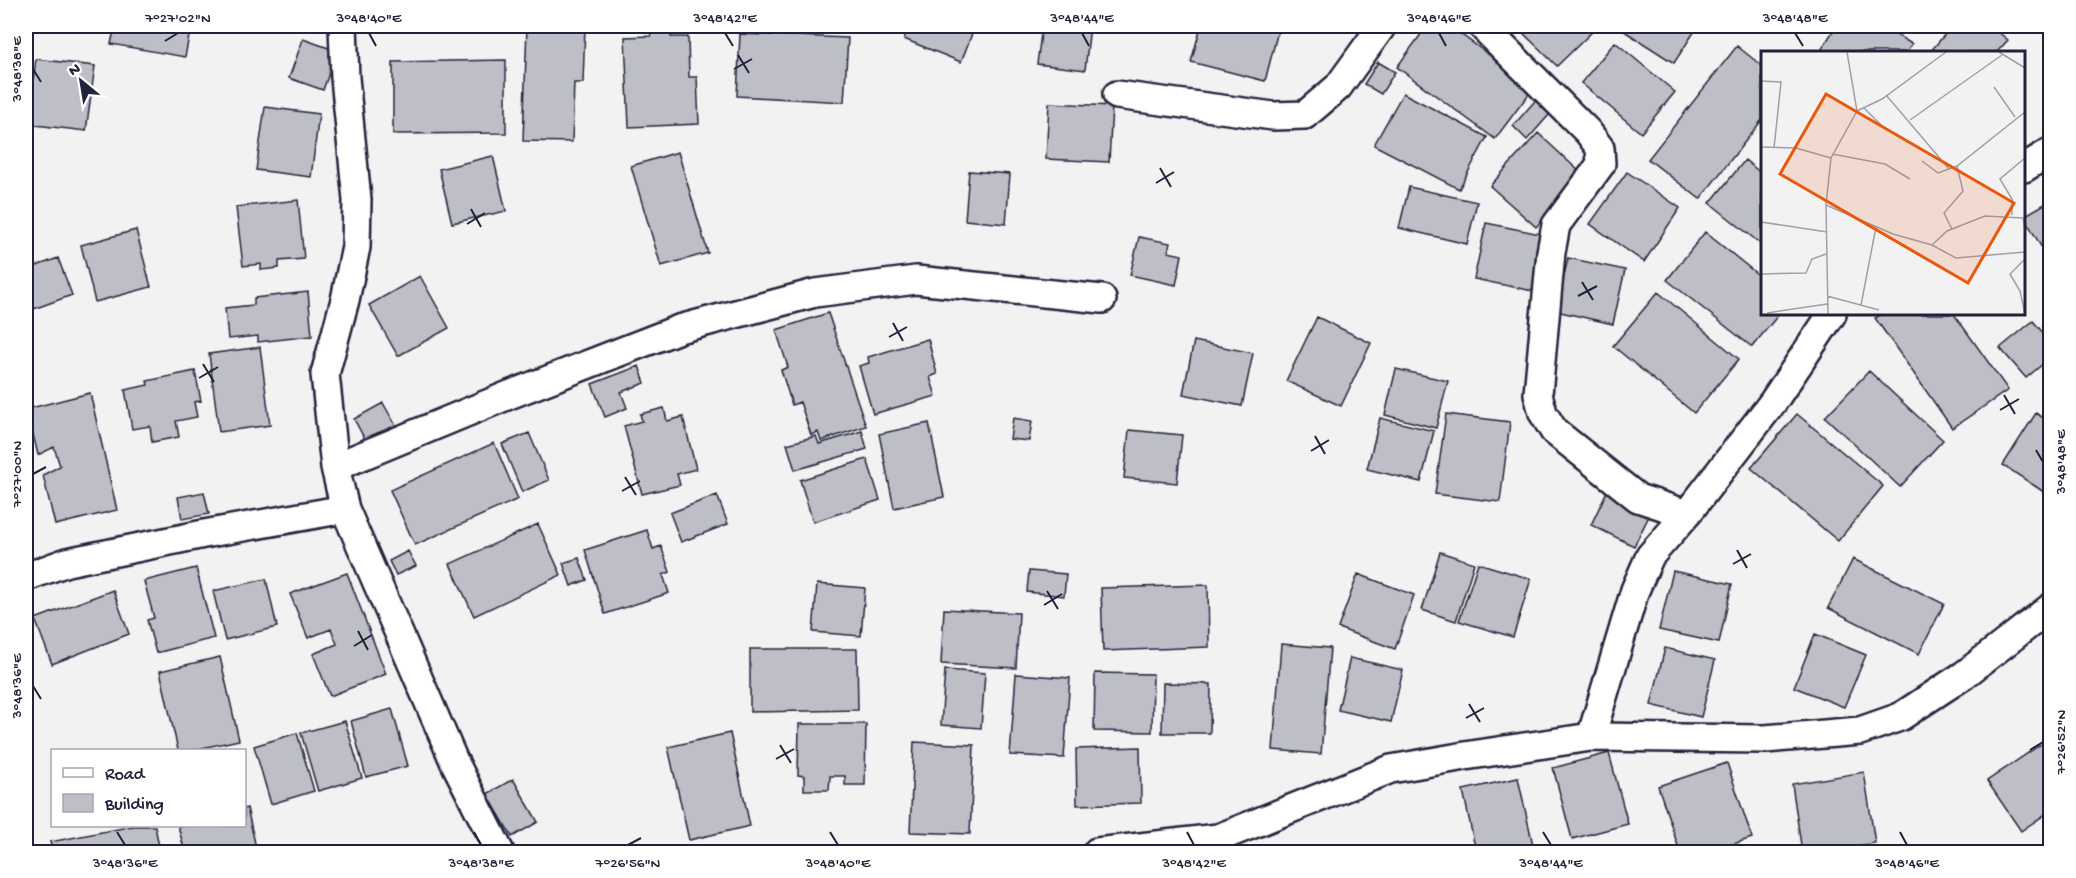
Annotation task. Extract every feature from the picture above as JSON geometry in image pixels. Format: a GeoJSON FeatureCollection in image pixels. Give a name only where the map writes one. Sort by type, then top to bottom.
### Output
{"type":"FeatureCollection","features":[{"type":"Feature","properties":{"kind":"street"},"geometry":{"type":"LineString","coordinates":[[343,26],[345,78],[357,200],[356,247],[345,300],[325,374],[335,467],[345,509],[454,762],[500,852]]}},
{"type":"Feature","properties":{"kind":"street"},"geometry":{"type":"LineString","coordinates":[[1482,26],[1588,132],[1600,148],[1600,164],[1556,225],[1551,252],[1538,394],[1543,413],[1554,431],[1638,498],[1687,514]]}},
{"type":"Feature","properties":{"kind":"street"},"geometry":{"type":"LineString","coordinates":[[1117,95],[1274,116],[1305,115],[1338,87],[1373,27]]}},
{"type":"Feature","properties":{"kind":"street"},"geometry":{"type":"LineString","coordinates":[[2025,167],[2050,152]]}},
{"type":"Feature","properties":{"kind":"street"},"geometry":{"type":"LineString","coordinates":[[335,467],[508,395],[679,329],[815,293],[916,280],[1102,299]]}},
{"type":"Feature","properties":{"kind":"street"},"geometry":{"type":"LineString","coordinates":[[1591,737],[1635,590],[1650,556],[1687,514],[1773,402],[1831,315]]}},
{"type":"Feature","properties":{"kind":"street"},"geometry":{"type":"LineString","coordinates":[[26,577],[67,562],[204,534],[345,509]]}},
{"type":"Feature","properties":{"kind":"street"},"geometry":{"type":"LineString","coordinates":[[1097,852],[1218,838],[1391,769],[1591,737],[1766,739],[1860,731],[1900,717],[1964,675],[2050,608]]}},
{"type":"Feature","properties":{"kind":"building"},"geometry":{"type":"Polygon","coordinates":[[[115,26],[191,26],[185,57],[111,44],[115,26]]]}},
{"type":"Feature","properties":{"kind":"building"},"geometry":{"type":"Polygon","coordinates":[[[527,26],[585,26],[583,83],[574,83],[572,142],[523,141],[527,26]]]}},
{"type":"Feature","properties":{"kind":"building"},"geometry":{"type":"Polygon","coordinates":[[[909,26],[975,26],[961,62],[904,39],[909,26]]]}},
{"type":"Feature","properties":{"kind":"building"},"geometry":{"type":"Polygon","coordinates":[[[1042,26],[1090,26],[1085,70],[1037,64],[1042,26]]]}},
{"type":"Feature","properties":{"kind":"building"},"geometry":{"type":"Polygon","coordinates":[[[1201,26],[1279,27],[1265,81],[1191,62],[1201,26]]]}},
{"type":"Feature","properties":{"kind":"building"},"geometry":{"type":"Polygon","coordinates":[[[1427,26],[1449,26],[1534,87],[1495,139],[1397,67],[1427,26]]]}},
{"type":"Feature","properties":{"kind":"building"},"geometry":{"type":"Polygon","coordinates":[[[1522,26],[1598,26],[1557,66],[1519,29],[1522,26]]]}},
{"type":"Feature","properties":{"kind":"building"},"geometry":{"type":"Polygon","coordinates":[[[1619,26],[1698,26],[1674,63],[1619,26]]]}},
{"type":"Feature","properties":{"kind":"building"},"geometry":{"type":"Polygon","coordinates":[[[1836,26],[1881,26],[1912,44],[1908,51],[1821,51],[1836,26]]]}},
{"type":"Feature","properties":{"kind":"building"},"geometry":{"type":"Polygon","coordinates":[[[1952,26],[1991,26],[2008,40],[1998,51],[1931,51],[1952,26]]]}},
{"type":"Feature","properties":{"kind":"building"},"geometry":{"type":"Polygon","coordinates":[[[671,29],[671,37],[688,37],[689,77],[697,77],[699,124],[629,127],[625,37],[651,36],[650,30],[671,29]]]}},
{"type":"Feature","properties":{"kind":"building"},"geometry":{"type":"Polygon","coordinates":[[[740,34],[848,38],[844,102],[737,96],[740,34]]]}},
{"type":"Feature","properties":{"kind":"building"},"geometry":{"type":"Polygon","coordinates":[[[303,39],[337,51],[323,90],[289,78],[303,39]]]}},
{"type":"Feature","properties":{"kind":"building"},"geometry":{"type":"Polygon","coordinates":[[[1615,42],[1675,92],[1641,133],[1581,83],[1615,42]]]}},
{"type":"Feature","properties":{"kind":"building"},"geometry":{"type":"Polygon","coordinates":[[[1737,46],[1761,65],[1761,121],[1700,199],[1648,159],[1737,46]]]}},
{"type":"Feature","properties":{"kind":"building"},"geometry":{"type":"Polygon","coordinates":[[[36,59],[95,66],[86,131],[27,124],[36,59]]]}},
{"type":"Feature","properties":{"kind":"building"},"geometry":{"type":"Polygon","coordinates":[[[506,60],[506,133],[393,134],[393,62],[506,60]]]}},
{"type":"Feature","properties":{"kind":"building"},"geometry":{"type":"Polygon","coordinates":[[[1378,62],[1395,72],[1381,94],[1364,84],[1378,62]]]}},
{"type":"Feature","properties":{"kind":"building"},"geometry":{"type":"Polygon","coordinates":[[[1403,93],[1487,137],[1459,189],[1374,145],[1403,93]]]}},
{"type":"Feature","properties":{"kind":"building"},"geometry":{"type":"Polygon","coordinates":[[[1541,94],[1556,107],[1527,140],[1513,126],[1541,94]]]}},
{"type":"Feature","properties":{"kind":"building"},"geometry":{"type":"Polygon","coordinates":[[[1049,103],[1112,106],[1109,162],[1046,159],[1049,103]]]}},
{"type":"Feature","properties":{"kind":"building"},"geometry":{"type":"Polygon","coordinates":[[[265,107],[319,114],[311,177],[256,170],[265,107]]]}},
{"type":"Feature","properties":{"kind":"building"},"geometry":{"type":"Polygon","coordinates":[[[1538,133],[1583,175],[1536,227],[1490,186],[1538,133]]]}},
{"type":"Feature","properties":{"kind":"building"},"geometry":{"type":"Polygon","coordinates":[[[678,152],[708,253],[661,266],[631,166],[678,152]]]}},
{"type":"Feature","properties":{"kind":"building"},"geometry":{"type":"Polygon","coordinates":[[[493,156],[506,211],[452,223],[439,169],[493,156]]]}},
{"type":"Feature","properties":{"kind":"building"},"geometry":{"type":"Polygon","coordinates":[[[1745,160],[1761,173],[1761,244],[1710,203],[1745,160]]]}},
{"type":"Feature","properties":{"kind":"building"},"geometry":{"type":"Polygon","coordinates":[[[969,171],[1010,174],[1006,224],[965,220],[969,171]]]}},
{"type":"Feature","properties":{"kind":"building"},"geometry":{"type":"Polygon","coordinates":[[[1627,172],[1680,208],[1644,262],[1590,224],[1627,172]]]}},
{"type":"Feature","properties":{"kind":"building"},"geometry":{"type":"Polygon","coordinates":[[[1409,187],[1477,202],[1467,244],[1399,228],[1409,187]]]}},
{"type":"Feature","properties":{"kind":"building"},"geometry":{"type":"Polygon","coordinates":[[[298,200],[304,259],[279,261],[279,268],[261,270],[261,264],[243,266],[236,207],[298,200]]]}},
{"type":"Feature","properties":{"kind":"building"},"geometry":{"type":"Polygon","coordinates":[[[2050,201],[2050,263],[2025,218],[2025,215],[2050,201]]]}},
{"type":"Feature","properties":{"kind":"building"},"geometry":{"type":"Polygon","coordinates":[[[1486,223],[1545,235],[1533,291],[1474,279],[1486,223]]]}},
{"type":"Feature","properties":{"kind":"building"},"geometry":{"type":"Polygon","coordinates":[[[136,230],[151,287],[95,302],[81,245],[136,230]]]}},
{"type":"Feature","properties":{"kind":"building"},"geometry":{"type":"Polygon","coordinates":[[[1705,232],[1761,277],[1761,315],[1778,315],[1752,347],[1667,280],[1705,232]]]}},
{"type":"Feature","properties":{"kind":"building"},"geometry":{"type":"Polygon","coordinates":[[[1139,237],[1170,243],[1168,252],[1182,255],[1176,285],[1130,275],[1139,237]]]}},
{"type":"Feature","properties":{"kind":"building"},"geometry":{"type":"Polygon","coordinates":[[[58,258],[72,295],[28,311],[26,270],[58,258]]]}},
{"type":"Feature","properties":{"kind":"building"},"geometry":{"type":"Polygon","coordinates":[[[1568,258],[1625,270],[1613,324],[1556,311],[1568,258]]]}},
{"type":"Feature","properties":{"kind":"building"},"geometry":{"type":"Polygon","coordinates":[[[420,276],[449,328],[398,356],[369,305],[420,276]]]}},
{"type":"Feature","properties":{"kind":"building"},"geometry":{"type":"Polygon","coordinates":[[[308,292],[312,336],[258,342],[258,336],[228,339],[225,308],[254,305],[254,298],[308,292]]]}},
{"type":"Feature","properties":{"kind":"building"},"geometry":{"type":"Polygon","coordinates":[[[1658,292],[1739,359],[1694,413],[1613,346],[1658,292]]]}},
{"type":"Feature","properties":{"kind":"building"},"geometry":{"type":"Polygon","coordinates":[[[828,313],[866,426],[821,441],[818,432],[811,435],[800,402],[792,405],[781,370],[788,367],[776,330],[828,313]]]}},
{"type":"Feature","properties":{"kind":"building"},"geometry":{"type":"Polygon","coordinates":[[[1880,315],[1955,315],[2008,390],[1952,428],[1875,318],[1880,315]]]}},
{"type":"Feature","properties":{"kind":"building"},"geometry":{"type":"Polygon","coordinates":[[[1317,317],[1371,343],[1341,406],[1286,381],[1317,317]]]}},
{"type":"Feature","properties":{"kind":"building"},"geometry":{"type":"Polygon","coordinates":[[[2033,321],[2050,341],[2050,358],[2026,378],[2000,348],[2033,321]]]}},
{"type":"Feature","properties":{"kind":"building"},"geometry":{"type":"Polygon","coordinates":[[[928,339],[937,374],[930,377],[936,396],[873,414],[859,366],[869,363],[868,357],[928,339]]]}},
{"type":"Feature","properties":{"kind":"building"},"geometry":{"type":"Polygon","coordinates":[[[1194,341],[1253,353],[1242,406],[1183,394],[1194,341]]]}},
{"type":"Feature","properties":{"kind":"building"},"geometry":{"type":"Polygon","coordinates":[[[260,347],[270,425],[219,432],[209,354],[260,347]]]}},
{"type":"Feature","properties":{"kind":"building"},"geometry":{"type":"Polygon","coordinates":[[[639,366],[645,383],[621,392],[627,408],[605,417],[592,384],[639,366]]]}},
{"type":"Feature","properties":{"kind":"building"},"geometry":{"type":"Polygon","coordinates":[[[1396,369],[1448,381],[1436,428],[1385,415],[1396,369]]]}},
{"type":"Feature","properties":{"kind":"building"},"geometry":{"type":"Polygon","coordinates":[[[195,371],[201,401],[194,402],[197,417],[176,421],[179,437],[152,442],[150,426],[132,429],[125,390],[148,385],[147,381],[195,371]]]}},
{"type":"Feature","properties":{"kind":"building"},"geometry":{"type":"Polygon","coordinates":[[[1869,371],[1943,440],[1900,487],[1825,417],[1869,371]]]}},
{"type":"Feature","properties":{"kind":"building"},"geometry":{"type":"Polygon","coordinates":[[[90,393],[117,510],[55,525],[43,475],[60,466],[54,447],[38,455],[27,409],[90,393]]]}},
{"type":"Feature","properties":{"kind":"building"},"geometry":{"type":"Polygon","coordinates":[[[383,403],[399,431],[369,447],[354,419],[383,403]]]}},
{"type":"Feature","properties":{"kind":"building"},"geometry":{"type":"Polygon","coordinates":[[[664,408],[667,421],[683,417],[696,469],[677,474],[680,485],[642,494],[624,426],[642,421],[640,414],[664,408]]]}},
{"type":"Feature","properties":{"kind":"building"},"geometry":{"type":"Polygon","coordinates":[[[2036,413],[2050,423],[2050,496],[2003,465],[2036,413]]]}},
{"type":"Feature","properties":{"kind":"building"},"geometry":{"type":"Polygon","coordinates":[[[1446,414],[1510,422],[1500,502],[1435,494],[1446,414]]]}},
{"type":"Feature","properties":{"kind":"building"},"geometry":{"type":"Polygon","coordinates":[[[1797,414],[1883,486],[1838,541],[1751,468],[1797,414]]]}},
{"type":"Feature","properties":{"kind":"building"},"geometry":{"type":"Polygon","coordinates":[[[1013,418],[1032,421],[1029,441],[1010,439],[1013,418]]]}},
{"type":"Feature","properties":{"kind":"building"},"geometry":{"type":"Polygon","coordinates":[[[1380,418],[1434,431],[1421,482],[1367,469],[1380,418]]]}},
{"type":"Feature","properties":{"kind":"building"},"geometry":{"type":"Polygon","coordinates":[[[929,423],[944,497],[894,508],[879,434],[929,423]]]}},
{"type":"Feature","properties":{"kind":"building"},"geometry":{"type":"Polygon","coordinates":[[[1129,430],[1182,435],[1177,483],[1124,478],[1129,430]]]}},
{"type":"Feature","properties":{"kind":"building"},"geometry":{"type":"Polygon","coordinates":[[[862,431],[867,449],[795,470],[787,444],[816,436],[819,444],[862,431]]]}},
{"type":"Feature","properties":{"kind":"building"},"geometry":{"type":"Polygon","coordinates":[[[529,433],[549,480],[522,492],[502,444],[529,433]]]}},
{"type":"Feature","properties":{"kind":"building"},"geometry":{"type":"Polygon","coordinates":[[[494,443],[518,499],[415,545],[390,490],[494,443]]]}},
{"type":"Feature","properties":{"kind":"building"},"geometry":{"type":"Polygon","coordinates":[[[867,459],[880,500],[813,522],[800,480],[867,459]]]}},
{"type":"Feature","properties":{"kind":"building"},"geometry":{"type":"Polygon","coordinates":[[[1607,491],[1651,512],[1634,546],[1591,525],[1607,491]]]}},
{"type":"Feature","properties":{"kind":"building"},"geometry":{"type":"Polygon","coordinates":[[[204,492],[209,514],[182,519],[178,497],[204,492]]]}},
{"type":"Feature","properties":{"kind":"building"},"geometry":{"type":"Polygon","coordinates":[[[717,495],[728,524],[681,542],[670,513],[717,495]]]}},
{"type":"Feature","properties":{"kind":"building"},"geometry":{"type":"Polygon","coordinates":[[[538,524],[561,575],[474,616],[450,564],[538,524]]]}},
{"type":"Feature","properties":{"kind":"building"},"geometry":{"type":"Polygon","coordinates":[[[647,530],[653,549],[661,546],[670,572],[663,575],[669,593],[605,614],[585,550],[647,530]]]}},
{"type":"Feature","properties":{"kind":"building"},"geometry":{"type":"Polygon","coordinates":[[[408,551],[416,566],[396,575],[389,561],[408,551]]]}},
{"type":"Feature","properties":{"kind":"building"},"geometry":{"type":"Polygon","coordinates":[[[1440,552],[1474,563],[1456,621],[1422,610],[1440,552]]]}},
{"type":"Feature","properties":{"kind":"building"},"geometry":{"type":"Polygon","coordinates":[[[579,558],[587,580],[571,586],[563,563],[579,558]]]}},
{"type":"Feature","properties":{"kind":"building"},"geometry":{"type":"Polygon","coordinates":[[[1853,559],[1944,604],[1919,654],[1828,608],[1853,559]]]}},
{"type":"Feature","properties":{"kind":"building"},"geometry":{"type":"Polygon","coordinates":[[[1478,563],[1531,579],[1513,637],[1459,621],[1478,563]]]}},
{"type":"Feature","properties":{"kind":"building"},"geometry":{"type":"Polygon","coordinates":[[[196,568],[214,638],[156,653],[147,620],[154,618],[144,581],[196,568]]]}},
{"type":"Feature","properties":{"kind":"building"},"geometry":{"type":"Polygon","coordinates":[[[1029,571],[1066,574],[1064,596],[1027,592],[1029,571]]]}},
{"type":"Feature","properties":{"kind":"building"},"geometry":{"type":"Polygon","coordinates":[[[1673,571],[1732,584],[1719,643],[1659,630],[1673,571]]]}},
{"type":"Feature","properties":{"kind":"building"},"geometry":{"type":"Polygon","coordinates":[[[347,573],[386,674],[330,696],[313,654],[337,644],[331,629],[308,638],[290,594],[347,573]]]}},
{"type":"Feature","properties":{"kind":"building"},"geometry":{"type":"Polygon","coordinates":[[[1358,574],[1414,595],[1395,649],[1338,628],[1358,574]]]}},
{"type":"Feature","properties":{"kind":"building"},"geometry":{"type":"Polygon","coordinates":[[[266,579],[277,627],[225,640],[213,591],[266,579]]]}},
{"type":"Feature","properties":{"kind":"building"},"geometry":{"type":"Polygon","coordinates":[[[817,584],[865,588],[861,636],[813,632],[817,584]]]}},
{"type":"Feature","properties":{"kind":"building"},"geometry":{"type":"Polygon","coordinates":[[[1208,585],[1209,647],[1103,651],[1101,588],[1208,585]]]}},
{"type":"Feature","properties":{"kind":"building"},"geometry":{"type":"Polygon","coordinates":[[[113,590],[129,634],[52,664],[35,619],[113,590]]]}},
{"type":"Feature","properties":{"kind":"building"},"geometry":{"type":"Polygon","coordinates":[[[944,609],[1019,613],[1016,668],[941,664],[944,609]]]}},
{"type":"Feature","properties":{"kind":"building"},"geometry":{"type":"Polygon","coordinates":[[[1815,634],[1866,655],[1844,707],[1794,687],[1815,634]]]}},
{"type":"Feature","properties":{"kind":"building"},"geometry":{"type":"Polygon","coordinates":[[[1281,644],[1330,648],[1321,754],[1273,750],[1281,644]]]}},
{"type":"Feature","properties":{"kind":"building"},"geometry":{"type":"Polygon","coordinates":[[[1665,648],[1715,660],[1701,717],[1651,705],[1665,648]]]}},
{"type":"Feature","properties":{"kind":"building"},"geometry":{"type":"Polygon","coordinates":[[[750,649],[857,649],[858,710],[750,712],[750,649]]]}},
{"type":"Feature","properties":{"kind":"building"},"geometry":{"type":"Polygon","coordinates":[[[220,657],[239,740],[198,749],[178,749],[160,671],[220,657]]]}},
{"type":"Feature","properties":{"kind":"building"},"geometry":{"type":"Polygon","coordinates":[[[1350,658],[1403,670],[1391,722],[1338,710],[1350,658]]]}},
{"type":"Feature","properties":{"kind":"building"},"geometry":{"type":"Polygon","coordinates":[[[945,670],[985,673],[981,728],[941,725],[945,670]]]}},
{"type":"Feature","properties":{"kind":"building"},"geometry":{"type":"Polygon","coordinates":[[[1095,673],[1153,674],[1152,732],[1094,731],[1095,673]]]}},
{"type":"Feature","properties":{"kind":"building"},"geometry":{"type":"Polygon","coordinates":[[[1016,674],[1070,678],[1064,758],[1010,755],[1016,674]]]}},
{"type":"Feature","properties":{"kind":"building"},"geometry":{"type":"Polygon","coordinates":[[[1163,683],[1211,684],[1210,733],[1162,733],[1163,683]]]}},
{"type":"Feature","properties":{"kind":"building"},"geometry":{"type":"Polygon","coordinates":[[[392,709],[408,766],[366,777],[351,721],[392,709]]]}},
{"type":"Feature","properties":{"kind":"building"},"geometry":{"type":"Polygon","coordinates":[[[345,721],[362,778],[318,791],[301,733],[345,721]]]}},
{"type":"Feature","properties":{"kind":"building"},"geometry":{"type":"Polygon","coordinates":[[[799,724],[866,724],[865,785],[845,785],[845,776],[830,776],[829,790],[804,790],[804,776],[798,775],[799,724]]]}},
{"type":"Feature","properties":{"kind":"building"},"geometry":{"type":"Polygon","coordinates":[[[297,733],[314,791],[271,804],[254,746],[297,733]]]}},
{"type":"Feature","properties":{"kind":"building"},"geometry":{"type":"Polygon","coordinates":[[[730,733],[750,826],[689,840],[668,747],[730,733]]]}},
{"type":"Feature","properties":{"kind":"building"},"geometry":{"type":"Polygon","coordinates":[[[914,742],[974,745],[970,834],[910,832],[914,742]]]}},
{"type":"Feature","properties":{"kind":"building"},"geometry":{"type":"Polygon","coordinates":[[[2044,742],[2050,752],[2050,811],[2021,831],[1987,781],[2044,742]]]}},
{"type":"Feature","properties":{"kind":"building"},"geometry":{"type":"Polygon","coordinates":[[[1140,747],[1141,803],[1077,805],[1076,749],[1140,747]]]}},
{"type":"Feature","properties":{"kind":"building"},"geometry":{"type":"Polygon","coordinates":[[[1609,753],[1628,824],[1572,839],[1553,768],[1609,753]]]}},
{"type":"Feature","properties":{"kind":"building"},"geometry":{"type":"Polygon","coordinates":[[[1727,763],[1752,838],[1708,852],[1680,852],[1658,786],[1727,763]]]}},
{"type":"Feature","properties":{"kind":"building"},"geometry":{"type":"Polygon","coordinates":[[[1864,772],[1875,843],[1818,852],[1802,852],[1792,784],[1864,772]]]}},
{"type":"Feature","properties":{"kind":"building"},"geometry":{"type":"Polygon","coordinates":[[[1518,778],[1533,845],[1499,852],[1476,852],[1463,790],[1518,778]]]}},
{"type":"Feature","properties":{"kind":"building"},"geometry":{"type":"Polygon","coordinates":[[[513,779],[538,822],[512,837],[487,794],[513,779]]]}},
{"type":"Feature","properties":{"kind":"building"},"geometry":{"type":"Polygon","coordinates":[[[246,808],[257,852],[185,852],[178,827],[246,827],[246,808]]]}},
{"type":"Feature","properties":{"kind":"building"},"geometry":{"type":"Polygon","coordinates":[[[128,827],[155,827],[160,852],[53,852],[50,842],[128,827]]]}}]}
